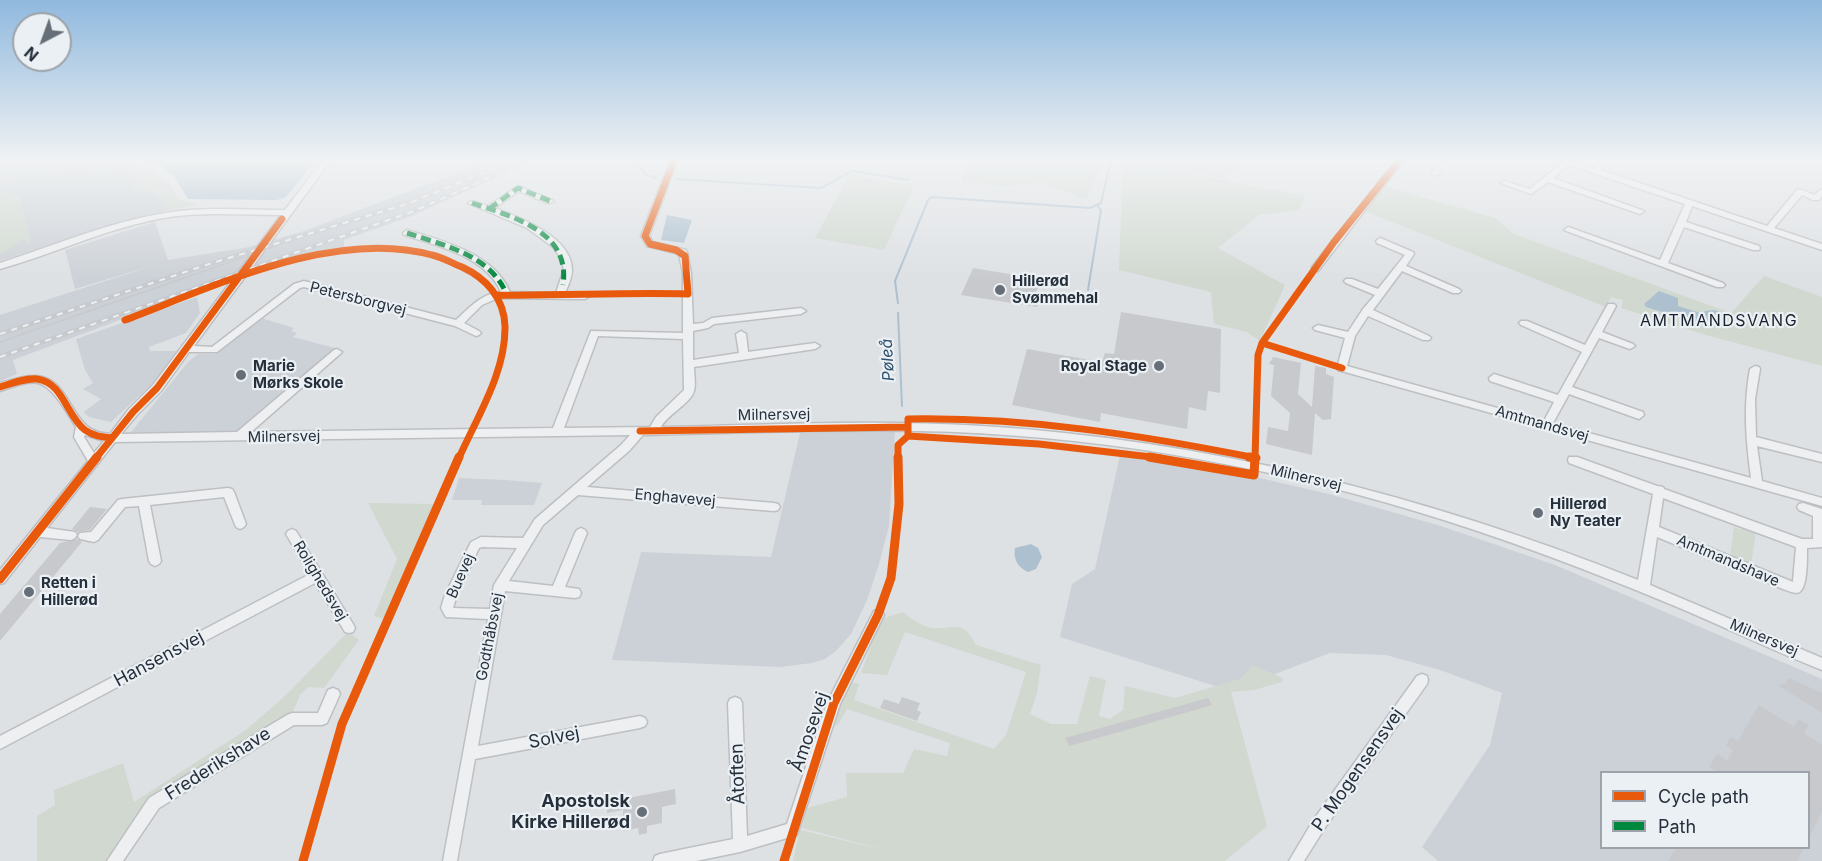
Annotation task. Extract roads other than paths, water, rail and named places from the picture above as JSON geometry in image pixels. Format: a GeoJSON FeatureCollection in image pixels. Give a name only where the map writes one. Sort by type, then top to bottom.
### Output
{"type":"FeatureCollection","features":[{"type":"Feature","properties":{"kind":"street"},"geometry":{"type":"LineString","coordinates":[[0,579],[40,532],[112,438],[158,388],[297,200]]}},
{"type":"Feature","properties":{"kind":"street"},"geometry":{"type":"LineString","coordinates":[[489,209],[501,200]]}},
{"type":"Feature","properties":{"kind":"street","name":"Godthåbsvej"},"geometry":{"type":"LineString","coordinates":[[450,861],[493,614],[501,585],[524,543],[545,516],[659,421],[685,398],[688,391],[687,273],[683,252],[650,244],[645,236],[659,200]]}},
{"type":"Feature","properties":{"kind":"street"},"geometry":{"type":"LineString","coordinates":[[1315,269],[1369,200]]}},
{"type":"Feature","properties":{"kind":"street"},"geometry":{"type":"LineString","coordinates":[[1609,200],[1640,211]]}},
{"type":"Feature","properties":{"kind":"street"},"geometry":{"type":"LineString","coordinates":[[1684,200],[1822,247]]}},
{"type":"Feature","properties":{"kind":"street"},"geometry":{"type":"LineString","coordinates":[[1769,229],[1793,200]]}},
{"type":"Feature","properties":{"kind":"street"},"geometry":{"type":"LineString","coordinates":[[1662,264],[1690,202]]}},
{"type":"Feature","properties":{"kind":"street"},"geometry":{"type":"LineString","coordinates":[[472,203],[525,223],[541,233],[561,253],[568,270],[559,296]]}},
{"type":"Feature","properties":{"kind":"street"},"geometry":{"type":"LineString","coordinates":[[0,266],[133,223],[180,213],[289,211]]}},
{"type":"Feature","properties":{"kind":"street"},"geometry":{"type":"LineString","coordinates":[[1681,223],[1756,248]]}},
{"type":"Feature","properties":{"kind":"street"},"geometry":{"type":"LineString","coordinates":[[1568,230],[1720,285]]}},
{"type":"Feature","properties":{"kind":"street"},"geometry":{"type":"LineString","coordinates":[[407,233],[458,251],[482,264],[504,286],[506,293]]}},
{"type":"Feature","properties":{"kind":"street"},"geometry":{"type":"LineString","coordinates":[[1318,328],[1350,336],[1379,293],[1410,254],[1380,241]]}},
{"type":"Feature","properties":{"kind":"street"},"geometry":{"type":"LineString","coordinates":[[1400,267],[1456,291]]}},
{"type":"Feature","properties":{"kind":"street"},"geometry":{"type":"LineString","coordinates":[[1349,281],[1379,293]]}},
{"type":"Feature","properties":{"kind":"street","name":"Petersborgvej"},"geometry":{"type":"LineString","coordinates":[[187,349],[214,350],[297,286],[304,284],[458,324],[476,333]]}},
{"type":"Feature","properties":{"kind":"street"},"geometry":{"type":"LineString","coordinates":[[458,324],[483,301],[506,293],[585,296]]}},
{"type":"Feature","properties":{"kind":"street"},"geometry":{"type":"LineString","coordinates":[[1547,425],[1611,306]]}},
{"type":"Feature","properties":{"kind":"street"},"geometry":{"type":"LineString","coordinates":[[557,432],[594,333],[688,332],[712,321],[801,311]]}},
{"type":"Feature","properties":{"kind":"street"},"geometry":{"type":"LineString","coordinates":[[1366,311],[1425,338]]}},
{"type":"Feature","properties":{"kind":"street"},"geometry":{"type":"LineString","coordinates":[[1524,323],[1587,350]]}},
{"type":"Feature","properties":{"kind":"street"},"geometry":{"type":"LineString","coordinates":[[1596,333],[1630,346]]}},
{"type":"Feature","properties":{"kind":"street"},"geometry":{"type":"LineString","coordinates":[[741,334],[744,356]]}},
{"type":"Feature","properties":{"kind":"street","name":"Amtmandsvej"},"geometry":{"type":"LineString","coordinates":[[1350,336],[1342,368],[1822,502]]}},
{"type":"Feature","properties":{"kind":"street"},"geometry":{"type":"LineString","coordinates":[[689,364],[815,346]]}},
{"type":"Feature","properties":{"kind":"street"},"geometry":{"type":"LineString","coordinates":[[239,437],[337,352]]}},
{"type":"Feature","properties":{"kind":"street"},"geometry":{"type":"LineString","coordinates":[[1755,369],[1748,400],[1757,484]]}},
{"type":"Feature","properties":{"kind":"street"},"geometry":{"type":"LineString","coordinates":[[1494,378],[1560,400]]}},
{"type":"Feature","properties":{"kind":"street"},"geometry":{"type":"LineString","coordinates":[[0,387],[19,381],[45,380],[55,385],[81,427],[80,437],[94,464]]}},
{"type":"Feature","properties":{"kind":"street"},"geometry":{"type":"LineString","coordinates":[[1567,389],[1639,415]]}},
{"type":"Feature","properties":{"kind":"street","name":"Milnersvej"},"geometry":{"type":"LineString","coordinates":[[81,427],[95,435],[112,438],[918,427],[1040,434],[1130,444],[1289,474],[1395,501],[1475,526],[1643,588],[1822,664]]}},
{"type":"Feature","properties":{"kind":"street"},"geometry":{"type":"LineString","coordinates":[[1751,440],[1822,458]]}},
{"type":"Feature","properties":{"kind":"street"},"geometry":{"type":"LineString","coordinates":[[1573,460],[1802,544],[1819,543],[1819,513],[1803,507]]}},
{"type":"Feature","properties":{"kind":"street","name":"Enghavevej"},"geometry":{"type":"LineString","coordinates":[[575,490],[774,507]]}},
{"type":"Feature","properties":{"kind":"street"},"geometry":{"type":"LineString","coordinates":[[1643,588],[1659,490]]}},
{"type":"Feature","properties":{"kind":"street"},"geometry":{"type":"LineString","coordinates":[[84,536],[94,537],[122,503],[144,503],[228,492],[240,524]]}},
{"type":"Feature","properties":{"kind":"street"},"geometry":{"type":"LineString","coordinates":[[144,503],[155,561]]}},
{"type":"Feature","properties":{"kind":"street","name":"Amtmandshave"},"geometry":{"type":"LineString","coordinates":[[1653,530],[1796,588],[1799,584],[1802,544]]}},
{"type":"Feature","properties":{"kind":"street"},"geometry":{"type":"LineString","coordinates":[[40,532],[71,535]]}},
{"type":"Feature","properties":{"kind":"street"},"geometry":{"type":"LineString","coordinates":[[557,591],[581,533]]}},
{"type":"Feature","properties":{"kind":"street","name":"Rolighedsvej"},"geometry":{"type":"LineString","coordinates":[[292,534],[349,628]]}},
{"type":"Feature","properties":{"kind":"street","name":"Buevej"},"geometry":{"type":"LineString","coordinates":[[493,614],[450,613],[447,608],[475,545],[482,542],[524,543]]}},
{"type":"Feature","properties":{"kind":"street","name":"Hansensvej"},"geometry":{"type":"LineString","coordinates":[[0,742],[317,576]]}},
{"type":"Feature","properties":{"kind":"street"},"geometry":{"type":"LineString","coordinates":[[501,585],[575,593]]}},
{"type":"Feature","properties":{"kind":"street","name":"Åmosevej"},"geometry":{"type":"LineString","coordinates":[[660,861],[731,852],[792,830],[834,703],[878,615]]}},
{"type":"Feature","properties":{"kind":"street","name":"P. Mogensensvej"},"geometry":{"type":"LineString","coordinates":[[1296,861],[1319,824],[1422,680]]}},
{"type":"Feature","properties":{"kind":"street","name":"Frederikshave"},"geometry":{"type":"LineString","coordinates":[[114,861],[154,803],[292,719],[322,719],[333,694]]}},
{"type":"Feature","properties":{"kind":"street","name":"Åtoften"},"geometry":{"type":"LineString","coordinates":[[731,852],[735,703]]}},
{"type":"Feature","properties":{"kind":"street","name":"Solvej"},"geometry":{"type":"LineString","coordinates":[[469,754],[640,722]]}},
{"type":"Feature","properties":{"kind":"water"},"geometry":{"type":"Polygon","coordinates":[[[667,215],[692,220],[684,243],[661,240],[667,215]]]}},
{"type":"Feature","properties":{"kind":"water"},"geometry":{"type":"Polygon","coordinates":[[[1659,291],[1678,298],[1678,306],[1700,313],[1718,311],[1726,319],[1710,327],[1646,307],[1644,304],[1659,291]]]}},
{"type":"Feature","properties":{"kind":"water"},"geometry":{"type":"Polygon","coordinates":[[[1031,544],[1038,548],[1042,557],[1036,569],[1028,572],[1017,563],[1015,548],[1031,544]]]}},
{"type":"Feature","properties":{"kind":"waterway","name":"Pøleå"},"geometry":{"type":"LineString","coordinates":[[898,303],[895,281],[928,200]]}},
{"type":"Feature","properties":{"kind":"waterway","name":"Pøleå"},"geometry":{"type":"LineString","coordinates":[[978,200],[1090,208],[1101,203],[1102,200]]}},
{"type":"Feature","properties":{"kind":"waterway"},"geometry":{"type":"LineString","coordinates":[[1088,290],[1101,210],[1097,205]]}},
{"type":"Feature","properties":{"kind":"waterway","name":"Pøleå"},"geometry":{"type":"LineString","coordinates":[[898,313],[902,406]]}},
{"type":"Feature","properties":{"kind":"tram line"},"geometry":{"type":"LineString","coordinates":[[0,342],[408,200]]}},
{"type":"Feature","properties":{"kind":"railway"},"geometry":{"type":"LineString","coordinates":[[0,334],[209,264],[416,200]]}},
{"type":"Feature","properties":{"kind":"railway"},"geometry":{"type":"LineString","coordinates":[[0,357],[414,211],[439,200]]}},
{"type":"Feature","properties":{"kind":"place","name":"Hillerød Svømmehal"},"geometry":{"type":"Point","coordinates":[1000,290]}},
{"type":"Feature","properties":{"kind":"place","name":"Royal Stage"},"geometry":{"type":"Point","coordinates":[1159,366]}},
{"type":"Feature","properties":{"kind":"place","name":"Marie Mørks Skole"},"geometry":{"type":"Point","coordinates":[241,375]}},
{"type":"Feature","properties":{"kind":"place","name":"Hillerød Ny Teater"},"geometry":{"type":"Point","coordinates":[1538,513]}},
{"type":"Feature","properties":{"kind":"place","name":"Retten i Hillerød"},"geometry":{"type":"Point","coordinates":[29,592]}},
{"type":"Feature","properties":{"kind":"place","name":"Apostolsk Kirke Hillerød"},"geometry":{"type":"Point","coordinates":[642,812]}},
{"type":"Feature","properties":{"kind":"district","name":"AMTMANDSVANG"},"geometry":{"type":"Point","coordinates":[1719,321]}}]}
